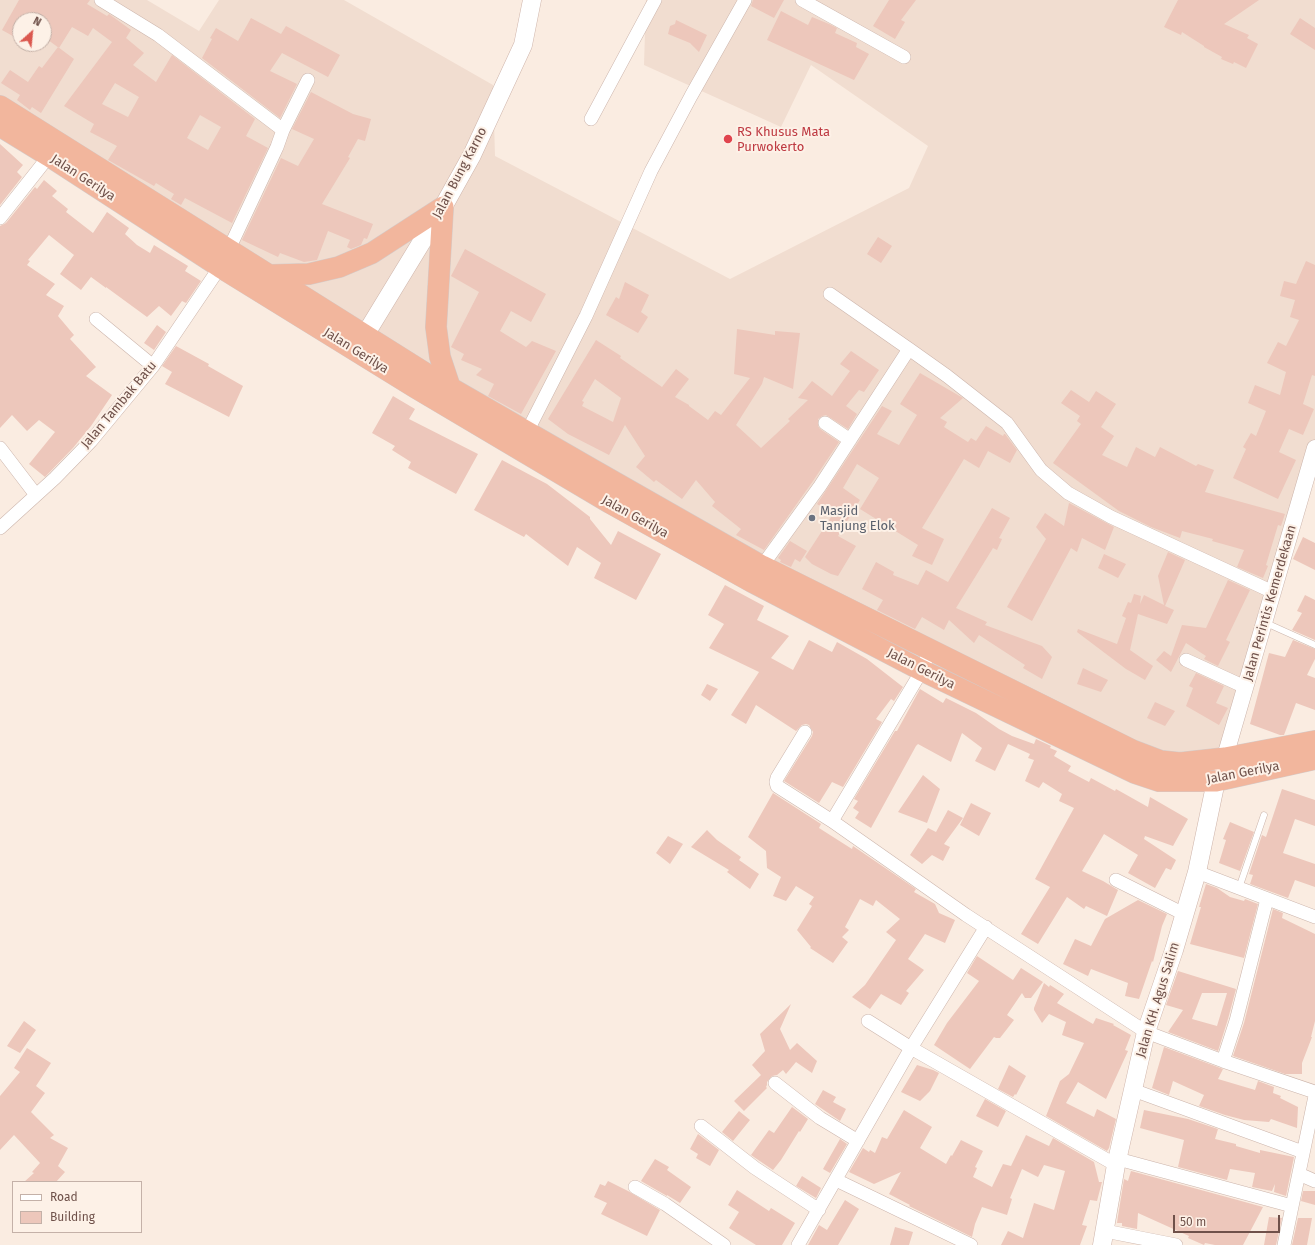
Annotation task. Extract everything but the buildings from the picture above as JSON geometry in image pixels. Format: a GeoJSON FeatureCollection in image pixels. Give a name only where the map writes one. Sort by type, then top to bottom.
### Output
{"type":"FeatureCollection","features":[{"type":"Feature","properties":{"kind":"highway","name":"Jalan Gerilya"},"geometry":{"type":"LineString","coordinates":[[0,106],[225,258],[421,381],[610,503],[752,582],[921,670],[1147,778],[1159,781],[1216,781],[1315,759]]}},
{"type":"Feature","properties":{"kind":"highway","name":"Jalan Gerilya"},"geometry":{"type":"LineString","coordinates":[[0,126],[225,258],[271,275],[364,335],[421,381],[450,387],[762,566],[1146,757],[1161,761],[1180,763],[1225,758],[1315,741]]}},
{"type":"Feature","properties":{"kind":"highway"},"geometry":{"type":"LineString","coordinates":[[271,275],[309,274],[339,267],[372,253],[444,207]]}},
{"type":"Feature","properties":{"kind":"highway"},"geometry":{"type":"LineString","coordinates":[[444,207],[436,327],[440,357],[450,387]]}},
{"type":"Feature","properties":{"kind":"main road","name":"Jalan Bung Karno"},"geometry":{"type":"LineString","coordinates":[[364,335],[444,207],[472,155],[523,45],[532,0]]}},
{"type":"Feature","properties":{"kind":"main road","name":"Jalan KH. Agus Salim"},"geometry":{"type":"LineString","coordinates":[[1104,1238],[1117,1162],[1146,1032],[1197,872],[1216,781]]}},
{"type":"Feature","properties":{"kind":"street"},"geometry":{"type":"LineString","coordinates":[[101,0],[158,35],[283,130]]}},
{"type":"Feature","properties":{"kind":"street"},"geometry":{"type":"LineString","coordinates":[[591,119],[655,0]]}},
{"type":"Feature","properties":{"kind":"street"},"geometry":{"type":"LineString","coordinates":[[528,432],[586,316],[651,171],[745,0]]}},
{"type":"Feature","properties":{"kind":"street"},"geometry":{"type":"LineString","coordinates":[[802,0],[904,57]]}},
{"type":"Feature","properties":{"kind":"street","name":"Jalan Tambak Batu"},"geometry":{"type":"LineString","coordinates":[[0,528],[56,478],[91,441],[153,366],[225,258],[277,147],[283,130],[308,80]]}},
{"type":"Feature","properties":{"kind":"street"},"geometry":{"type":"LineString","coordinates":[[0,218],[49,156]]}},
{"type":"Feature","properties":{"kind":"street"},"geometry":{"type":"LineString","coordinates":[[830,294],[947,376],[1007,423],[1041,470],[1068,493],[1111,517],[1273,592]]}},
{"type":"Feature","properties":{"kind":"street"},"geometry":{"type":"LineString","coordinates":[[96,319],[153,366]]}},
{"type":"Feature","properties":{"kind":"street"},"geometry":{"type":"LineString","coordinates":[[762,566],[820,486],[909,349]]}},
{"type":"Feature","properties":{"kind":"street"},"geometry":{"type":"LineString","coordinates":[[825,424],[850,440]]}},
{"type":"Feature","properties":{"kind":"street"},"geometry":{"type":"LineString","coordinates":[[0,448],[36,495]]}},
{"type":"Feature","properties":{"kind":"street","name":"Jalan Perintis Kemerdekaan"},"geometry":{"type":"LineString","coordinates":[[1216,781],[1225,758],[1315,448]]}},
{"type":"Feature","properties":{"kind":"street"},"geometry":{"type":"LineString","coordinates":[[832,821],[921,670],[930,649]]}},
{"type":"Feature","properties":{"kind":"street"},"geometry":{"type":"LineString","coordinates":[[1186,660],[1246,687]]}},
{"type":"Feature","properties":{"kind":"street"},"geometry":{"type":"LineString","coordinates":[[805,732],[777,778],[777,786],[832,821],[986,927],[1146,1032],[1223,1061],[1315,1092]]}},
{"type":"Feature","properties":{"kind":"street"},"geometry":{"type":"LineString","coordinates":[[1197,872],[1315,917]]}},
{"type":"Feature","properties":{"kind":"street"},"geometry":{"type":"LineString","coordinates":[[1116,880],[1184,914]]}},
{"type":"Feature","properties":{"kind":"street"},"geometry":{"type":"LineString","coordinates":[[1223,1061],[1236,1021],[1267,899]]}},
{"type":"Feature","properties":{"kind":"street"},"geometry":{"type":"LineString","coordinates":[[798,1245],[911,1048],[986,927]]}},
{"type":"Feature","properties":{"kind":"street"},"geometry":{"type":"LineString","coordinates":[[868,1021],[911,1048],[1117,1162],[1292,1206]]}},
{"type":"Feature","properties":{"kind":"street"},"geometry":{"type":"LineString","coordinates":[[775,1083],[820,1118],[858,1141]]}},
{"type":"Feature","properties":{"kind":"street"},"geometry":{"type":"LineString","coordinates":[[1133,1090],[1303,1152]]}},
{"type":"Feature","properties":{"kind":"street"},"geometry":{"type":"LineString","coordinates":[[1284,1245],[1315,1096]]}},
{"type":"Feature","properties":{"kind":"street"},"geometry":{"type":"LineString","coordinates":[[700,1126],[755,1168],[818,1210]]}},
{"type":"Feature","properties":{"kind":"street"},"geometry":{"type":"LineString","coordinates":[[1299,1174],[1315,1181]]}},
{"type":"Feature","properties":{"kind":"street"},"geometry":{"type":"LineString","coordinates":[[836,1180],[971,1245]]}},
{"type":"Feature","properties":{"kind":"street"},"geometry":{"type":"LineString","coordinates":[[635,1187],[665,1204],[724,1245]]}},
{"type":"Feature","properties":{"kind":"street"},"geometry":{"type":"LineString","coordinates":[[1104,1238],[1176,1245]]}},
{"type":"Feature","properties":{"kind":"lane"},"geometry":{"type":"LineString","coordinates":[[1264,622],[1315,645]]}},
{"type":"Feature","properties":{"kind":"lane"},"geometry":{"type":"LineString","coordinates":[[1239,888],[1264,815]]}},
{"type":"Feature","properties":{"kind":"shaded area"},"geometry":{"type":"Polygon","coordinates":[[[0,0],[147,0],[199,31],[219,0],[344,0],[493,85],[495,156],[730,279],[909,188],[928,146],[811,65],[781,127],[644,65],[646,0],[1315,0],[1315,447],[1225,758],[1146,757],[590,468],[0,105],[0,0]]]}},
{"type":"Feature","properties":{"kind":"place","name":"RS Khusus Mata Purwokerto"},"geometry":{"type":"Point","coordinates":[728,139]}},
{"type":"Feature","properties":{"kind":"place","name":"Masjid Tanjung Elok"},"geometry":{"type":"Point","coordinates":[812,518]}}]}
